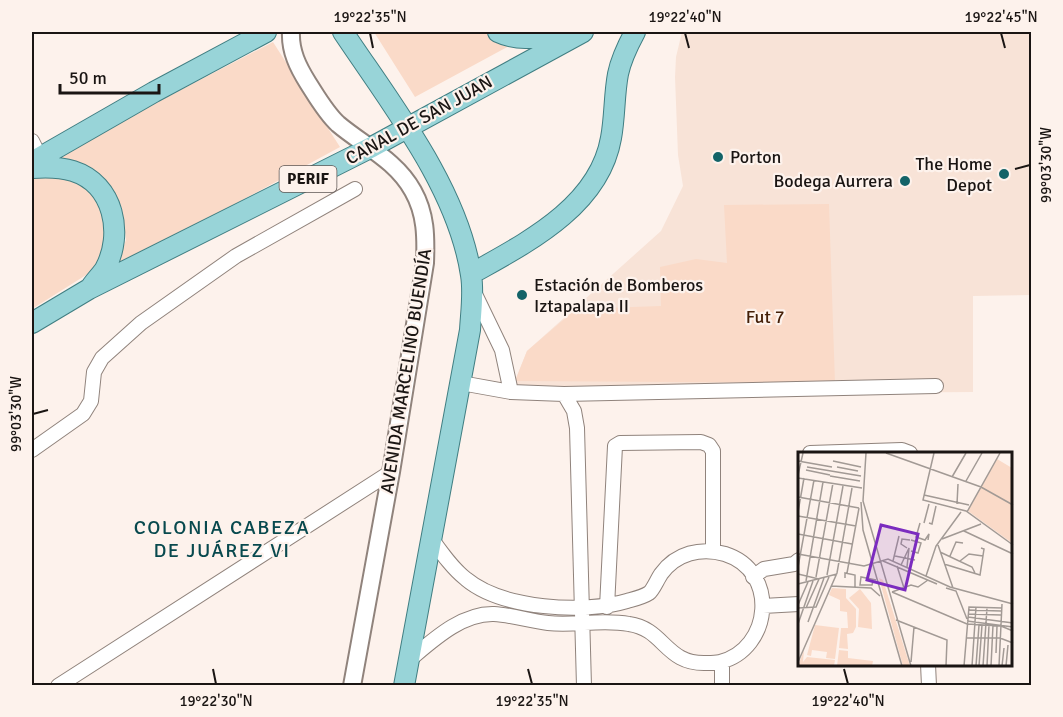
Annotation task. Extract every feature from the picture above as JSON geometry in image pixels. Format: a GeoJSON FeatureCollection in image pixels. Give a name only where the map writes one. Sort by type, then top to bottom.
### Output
{"type":"FeatureCollection","features":[{"type":"Feature","properties":{"kind":"main road"},"geometry":{"type":"LineString","coordinates":[[89,289],[105,269],[114,247],[116,231],[108,200],[95,182],[74,171],[48,167],[34,157],[266,32]]}},
{"type":"Feature","properties":{"kind":"main road"},"geometry":{"type":"LineString","coordinates":[[343,32],[436,174],[453,212],[472,281],[470,330],[404,686]]}},
{"type":"Feature","properties":{"kind":"main road"},"geometry":{"type":"LineString","coordinates":[[498,32],[518,38],[530,38],[556,32]]}},
{"type":"Feature","properties":{"kind":"main road","name":"CANAL DE SAN JUAN"},"geometry":{"type":"LineString","coordinates":[[32,322],[89,289],[407,129],[582,32]]}},
{"type":"Feature","properties":{"kind":"main road"},"geometry":{"type":"LineString","coordinates":[[472,281],[560,218],[593,183],[604,163],[611,139],[618,74],[623,55],[635,32]]}},
{"type":"Feature","properties":{"kind":"street","name":"AVENIDA MARCELINO BUENDÍA"},"geometry":{"type":"LineString","coordinates":[[291,32],[293,55],[326,111],[336,122],[372,147],[403,176],[422,210],[426,234],[425,263],[391,472],[352,686]]}},
{"type":"Feature","properties":{"kind":"street"},"geometry":{"type":"LineString","coordinates":[[32,450],[82,414],[91,401],[94,372],[102,358],[141,323],[236,256],[355,189]]}},
{"type":"Feature","properties":{"kind":"street"},"geometry":{"type":"LineString","coordinates":[[472,281],[502,350],[511,392]]}},
{"type":"Feature","properties":{"kind":"street"},"geometry":{"type":"LineString","coordinates":[[461,383],[511,392],[564,394],[936,386]]}},
{"type":"Feature","properties":{"kind":"street"},"geometry":{"type":"LineString","coordinates":[[564,394],[574,411],[578,428],[584,686]]}},
{"type":"Feature","properties":{"kind":"street"},"geometry":{"type":"LineString","coordinates":[[608,607],[615,446],[620,443],[700,442],[709,445],[713,451],[713,551]]}},
{"type":"Feature","properties":{"kind":"street"},"geometry":{"type":"LineString","coordinates":[[841,452],[902,450],[907,452]]}},
{"type":"Feature","properties":{"kind":"street"},"geometry":{"type":"LineString","coordinates":[[58,686],[391,472]]}},
{"type":"Feature","properties":{"kind":"street"},"geometry":{"type":"LineString","coordinates":[[408,661],[459,623],[480,615],[501,615],[549,623],[582,614],[608,607],[650,593],[665,568],[686,554],[700,551],[713,551],[728,555],[740,562],[753,577],[760,589],[763,606],[760,626],[748,647],[737,656],[722,662],[690,663],[676,657],[647,629],[631,624],[582,614],[536,606],[513,601],[487,591],[467,581],[431,538]]}},
{"type":"Feature","properties":{"kind":"street"},"geometry":{"type":"LineString","coordinates":[[753,577],[764,569],[795,564],[798,561]]}},
{"type":"Feature","properties":{"kind":"street"},"geometry":{"type":"LineString","coordinates":[[763,606],[798,604]]}},
{"type":"Feature","properties":{"kind":"street"},"geometry":{"type":"LineString","coordinates":[[722,662],[722,686]]}},
{"type":"Feature","properties":{"kind":"street"},"geometry":{"type":"LineString","coordinates":[[928,666],[929,686]]}},
{"type":"Feature","properties":{"kind":"shaded area"},"geometry":{"type":"Polygon","coordinates":[[[682,32],[1031,32],[1031,295],[973,296],[973,392],[514,396],[515,381],[527,351],[661,231],[683,186],[678,155],[675,77],[676,57],[682,32]]]}},
{"type":"Feature","properties":{"kind":"green space"},"geometry":{"type":"Polygon","coordinates":[[[374,32],[483,32],[511,45],[415,97],[374,32]]]}},
{"type":"Feature","properties":{"kind":"green space"},"geometry":{"type":"Polygon","coordinates":[[[273,42],[340,147],[115,269],[126,240],[122,208],[105,180],[83,166],[56,155],[273,42]]]}},
{"type":"Feature","properties":{"kind":"green space"},"geometry":{"type":"Polygon","coordinates":[[[62,177],[82,185],[101,203],[107,227],[105,250],[94,270],[32,309],[32,179],[62,177]]]}},
{"type":"Feature","properties":{"kind":"green space","name":"Fut 7"},"geometry":{"type":"Polygon","coordinates":[[[829,204],[835,383],[515,381],[527,351],[576,309],[661,306],[660,267],[696,259],[727,263],[724,205],[829,204]]]}},
{"type":"Feature","properties":{"kind":"place","name":"Porton"},"geometry":{"type":"Point","coordinates":[718,157]}},
{"type":"Feature","properties":{"kind":"place","name":"The Home Depot"},"geometry":{"type":"Point","coordinates":[1004,174]}},
{"type":"Feature","properties":{"kind":"place","name":"Bodega Aurrera"},"geometry":{"type":"Point","coordinates":[905,181]}},
{"type":"Feature","properties":{"kind":"place","name":"Estación de Bomberos Iztapalapa II"},"geometry":{"type":"Point","coordinates":[522,295]}},
{"type":"Feature","properties":{"kind":"district","name":"COLONIA CABEZA DE JUÁREZ VI"},"geometry":{"type":"Point","coordinates":[222,538]}}]}
